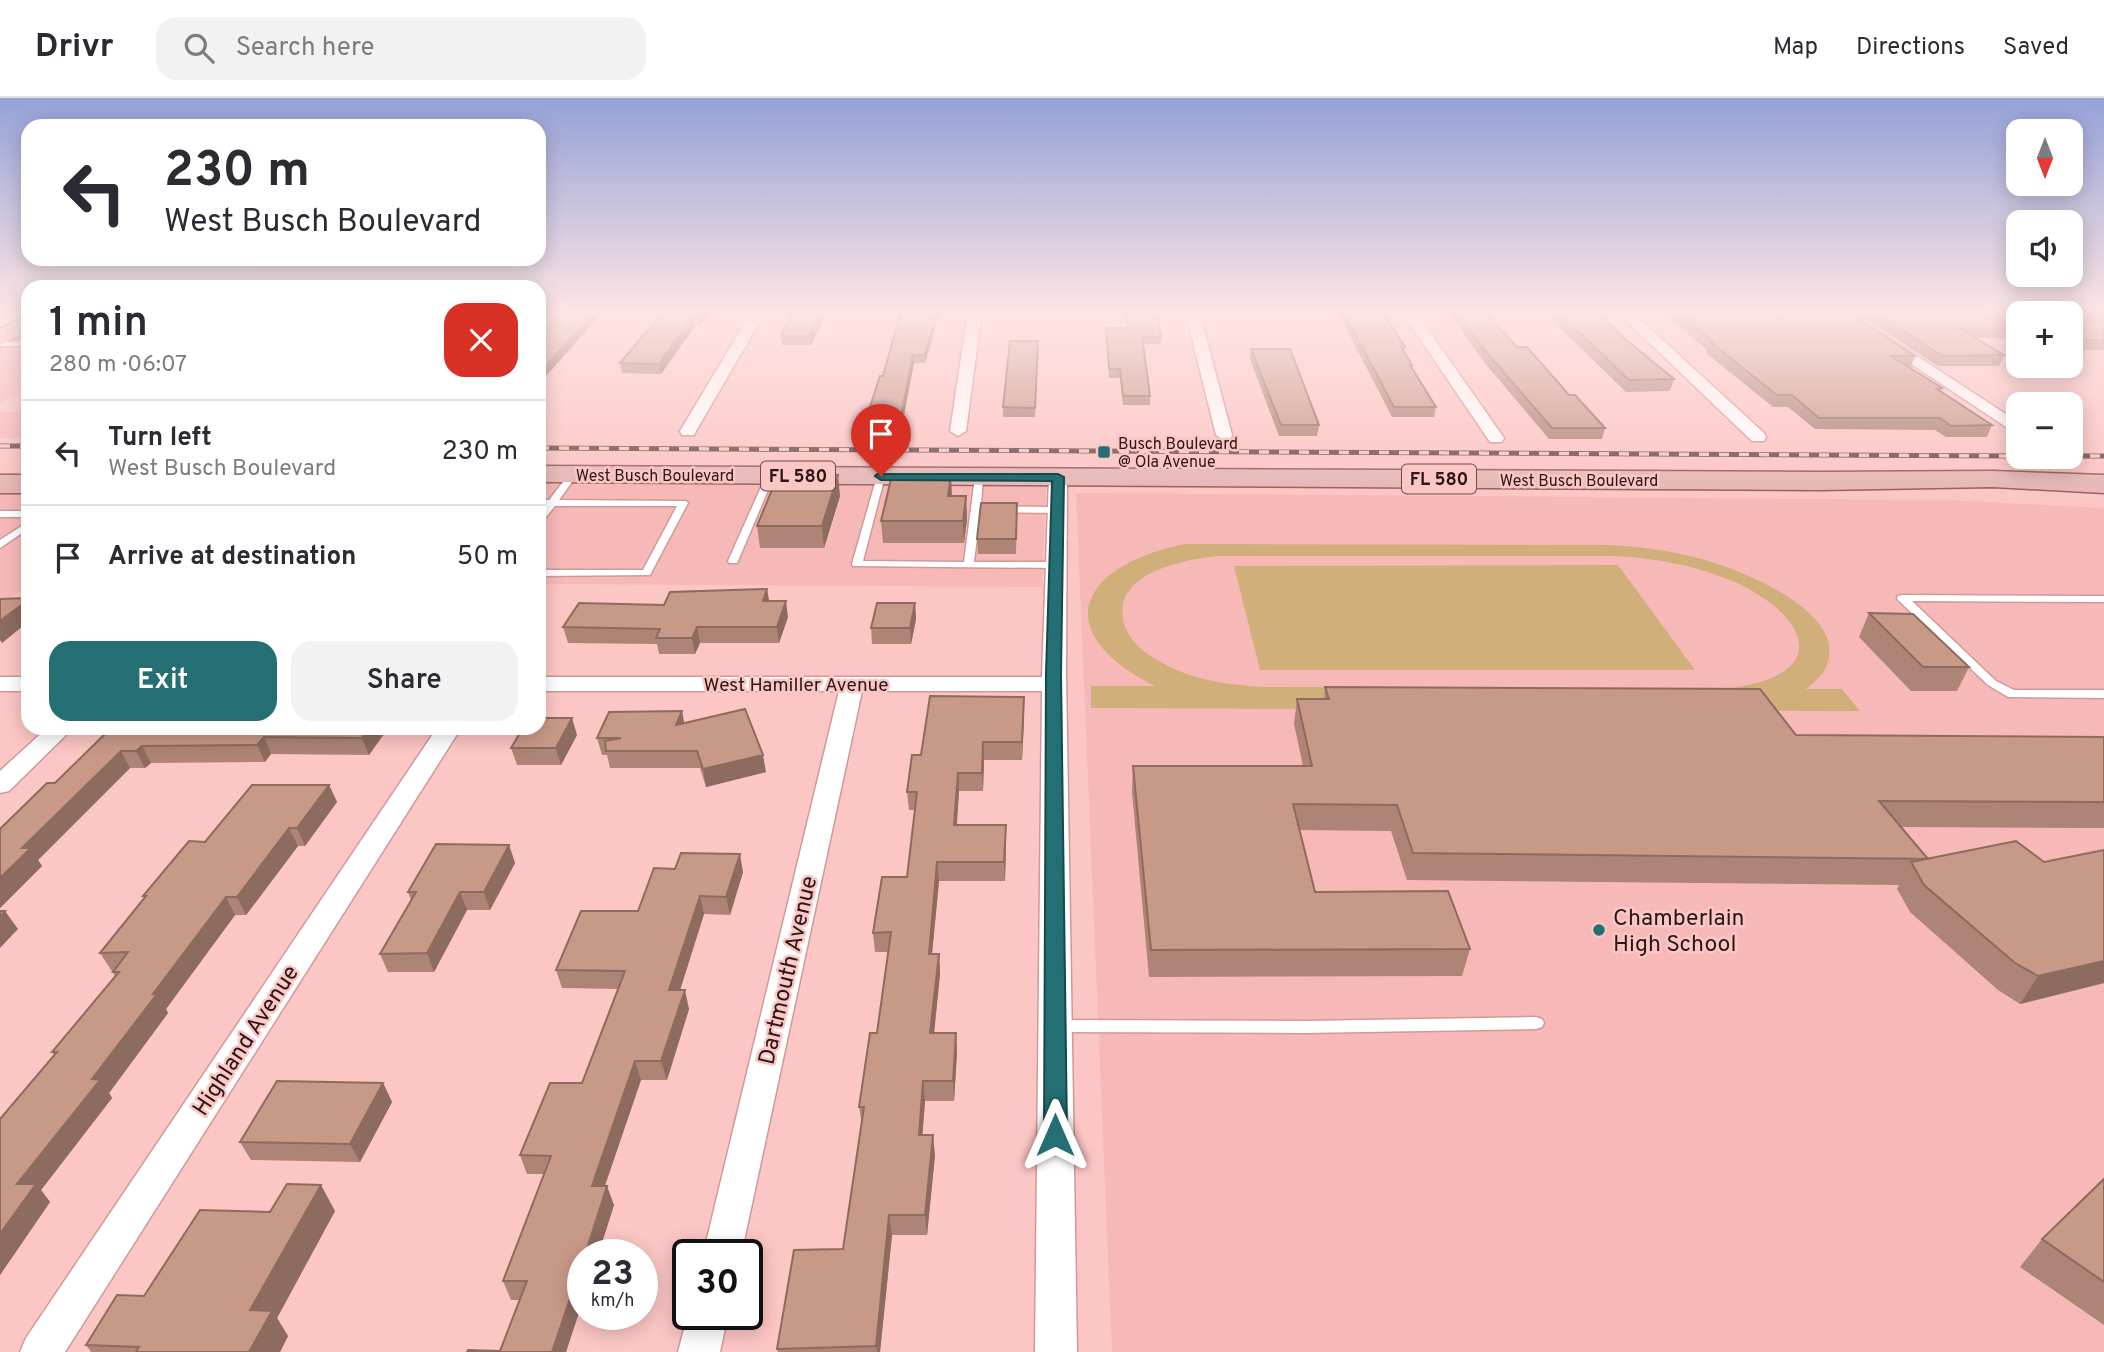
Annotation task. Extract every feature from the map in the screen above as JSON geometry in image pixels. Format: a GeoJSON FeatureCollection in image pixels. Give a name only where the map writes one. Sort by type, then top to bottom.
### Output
{"type":"FeatureCollection","features":[{"type":"Feature","properties":{"kind":"main road"},"geometry":{"type":"LineString","coordinates":[[0,472],[21,472]]}},
{"type":"Feature","properties":{"kind":"main road","name":"West Busch Boulevard"},"geometry":{"type":"LineString","coordinates":[[546,474],[1821,481],[1993,479],[2104,484]]}},
{"type":"Feature","properties":{"kind":"main road","name":"West Busch Boulevard"},"geometry":{"type":"LineString","coordinates":[[1821,481],[2104,499]]}},
{"type":"Feature","properties":{"kind":"main road"},"geometry":{"type":"LineString","coordinates":[[0,484],[21,484]]}},
{"type":"Feature","properties":{"kind":"street"},"geometry":{"type":"LineString","coordinates":[[688,431],[724,370]]}},
{"type":"Feature","properties":{"kind":"street"},"geometry":{"type":"LineString","coordinates":[[958,431],[967,370]]}},
{"type":"Feature","properties":{"kind":"street"},"geometry":{"type":"LineString","coordinates":[[1207,370],[1224,435]]}},
{"type":"Feature","properties":{"kind":"street"},"geometry":{"type":"LineString","coordinates":[[1449,370],[1496,438]]}},
{"type":"Feature","properties":{"kind":"street"},"geometry":{"type":"LineString","coordinates":[[1686,370],[1758,437]]}},
{"type":"Feature","properties":{"kind":"street"},"geometry":{"type":"LineString","coordinates":[[1927,370],[2006,422]]}},
{"type":"Feature","properties":{"kind":"street"},"geometry":{"type":"LineString","coordinates":[[1056,1352],[1054,684],[1058,477]]}},
{"type":"Feature","properties":{"kind":"street"},"geometry":{"type":"LineString","coordinates":[[0,684],[21,684]]}},
{"type":"Feature","properties":{"kind":"street","name":"West Hamiller Avenue"},"geometry":{"type":"LineString","coordinates":[[546,684],[1054,684]]}},
{"type":"Feature","properties":{"kind":"street","name":"Dartmouth Avenue"},"geometry":{"type":"LineString","coordinates":[[726,1239],[852,685]]}},
{"type":"Feature","properties":{"kind":"street"},"geometry":{"type":"LineString","coordinates":[[0,785],[54,735]]}},
{"type":"Feature","properties":{"kind":"street","name":"Highland Avenue"},"geometry":{"type":"LineString","coordinates":[[41,1352],[444,735]]}},
{"type":"Feature","properties":{"kind":"street"},"geometry":{"type":"LineString","coordinates":[[699,1352],[704,1330]]}},
{"type":"Feature","properties":{"kind":"lane"},"geometry":{"type":"LineString","coordinates":[[546,511],[573,475]]}},
{"type":"Feature","properties":{"kind":"lane"},"geometry":{"type":"LineString","coordinates":[[733,561],[769,476]]}},
{"type":"Feature","properties":{"kind":"lane"},"geometry":{"type":"LineString","coordinates":[[881,476],[857,564],[1056,565]]}},
{"type":"Feature","properties":{"kind":"lane"},"geometry":{"type":"LineString","coordinates":[[969,564],[979,477]]}},
{"type":"Feature","properties":{"kind":"lane"},"geometry":{"type":"LineString","coordinates":[[546,503],[684,503],[646,573],[546,573]]}},
{"type":"Feature","properties":{"kind":"lane"},"geometry":{"type":"LineString","coordinates":[[976,509],[1057,510]]}},
{"type":"Feature","properties":{"kind":"lane"},"geometry":{"type":"LineString","coordinates":[[0,514],[21,514]]}},
{"type":"Feature","properties":{"kind":"lane"},"geometry":{"type":"LineString","coordinates":[[0,545],[21,531]]}},
{"type":"Feature","properties":{"kind":"lane"},"geometry":{"type":"LineString","coordinates":[[2104,599],[1902,598],[1992,682],[2012,694],[2104,694]]}},
{"type":"Feature","properties":{"kind":"lane"},"geometry":{"type":"LineString","coordinates":[[1055,1026],[1305,1027],[1536,1023]]}},
{"type":"Feature","properties":{"kind":"shaded area"},"geometry":{"type":"Polygon","coordinates":[[[0,370],[21,370],[21,392],[0,404],[0,370]]]}},
{"type":"Feature","properties":{"kind":"shaded area"},"geometry":{"type":"Polygon","coordinates":[[[0,412],[21,412],[21,438],[0,438],[0,412]]]}},
{"type":"Feature","properties":{"kind":"shaded area"},"geometry":{"type":"Polygon","coordinates":[[[546,484],[1046,486],[1042,587],[546,584],[546,484]]]}},
{"type":"Feature","properties":{"kind":"shaded area"},"geometry":{"type":"Polygon","coordinates":[[[21,489],[21,591],[0,605],[0,490],[21,489]]]}},
{"type":"Feature","properties":{"kind":"shaded area","name":"Chamberlain High School"},"geometry":{"type":"Polygon","coordinates":[[[1076,493],[1947,500],[2104,508],[2104,1352],[1112,1352],[1076,493]]]}},
{"type":"Feature","properties":{"kind":"shaded area"},"geometry":{"type":"Polygon","coordinates":[[[1185,544],[1607,545],[1687,555],[1737,571],[1761,582],[1805,610],[1821,626],[1829,645],[1825,669],[1806,689],[1842,689],[1860,711],[1091,708],[1091,686],[1155,686],[1121,665],[1099,644],[1089,622],[1090,602],[1101,584],[1121,567],[1149,554],[1185,544]],[[1217,556],[1171,565],[1141,579],[1130,589],[1124,602],[1123,618],[1126,630],[1137,645],[1164,664],[1206,679],[1265,687],[1732,688],[1765,680],[1787,669],[1797,655],[1798,640],[1791,624],[1756,593],[1730,580],[1688,566],[1615,556],[1217,556]]]}},
{"type":"Feature","properties":{"kind":"shaded area"},"geometry":{"type":"Polygon","coordinates":[[[1618,565],[1695,670],[1260,670],[1234,566],[1618,565]]]}},
{"type":"Feature","properties":{"kind":"building"},"geometry":{"type":"Polygon","coordinates":[[[885,370],[910,370],[901,416],[871,417],[873,410],[869,410],[880,376],[883,376],[885,370]]]}},
{"type":"Feature","properties":{"kind":"building"},"geometry":{"type":"Polygon","coordinates":[[[1007,370],[1037,370],[1035,408],[1003,407],[1007,370]]]}},
{"type":"Feature","properties":{"kind":"building"},"geometry":{"type":"Polygon","coordinates":[[[1120,370],[1146,370],[1150,396],[1123,396],[1120,370]]]}},
{"type":"Feature","properties":{"kind":"building"},"geometry":{"type":"Polygon","coordinates":[[[1259,370],[1298,370],[1319,425],[1281,425],[1259,370]]]}},
{"type":"Feature","properties":{"kind":"building"},"geometry":{"type":"Polygon","coordinates":[[[1374,370],[1413,370],[1436,407],[1394,407],[1374,370]]]}},
{"type":"Feature","properties":{"kind":"building"},"geometry":{"type":"Polygon","coordinates":[[[1501,370],[1547,370],[1569,395],[1575,395],[1605,428],[1552,428],[1501,370]]]}},
{"type":"Feature","properties":{"kind":"building"},"geometry":{"type":"Polygon","coordinates":[[[1618,370],[1662,370],[1674,379],[1629,380],[1618,370]]]}},
{"type":"Feature","properties":{"kind":"building"},"geometry":{"type":"Polygon","coordinates":[[[1745,370],[1913,370],[1992,425],[1951,426],[1940,418],[1819,418],[1792,395],[1777,395],[1745,370]]]}},
{"type":"Feature","properties":{"kind":"building"},"geometry":{"type":"Polygon","coordinates":[[[778,475],[838,475],[822,526],[757,526],[778,475]]]}},
{"type":"Feature","properties":{"kind":"building"},"geometry":{"type":"Polygon","coordinates":[[[892,475],[951,475],[948,496],[966,496],[963,521],[881,521],[892,475]]]}},
{"type":"Feature","properties":{"kind":"building"},"geometry":{"type":"Polygon","coordinates":[[[981,503],[1017,503],[1016,539],[977,539],[981,503]]]}},
{"type":"Feature","properties":{"kind":"building"},"geometry":{"type":"Polygon","coordinates":[[[767,589],[763,601],[786,601],[777,627],[697,627],[692,638],[656,638],[660,629],[563,627],[579,603],[664,605],[670,592],[767,589]]]}},
{"type":"Feature","properties":{"kind":"building"},"geometry":{"type":"Polygon","coordinates":[[[21,598],[21,605],[0,621],[0,599],[21,598]]]}},
{"type":"Feature","properties":{"kind":"building"},"geometry":{"type":"Polygon","coordinates":[[[877,603],[915,603],[910,628],[871,628],[877,603]]]}},
{"type":"Feature","properties":{"kind":"building"},"geometry":{"type":"Polygon","coordinates":[[[1869,613],[1913,614],[1969,667],[1923,667],[1869,613]]]}},
{"type":"Feature","properties":{"kind":"building"},"geometry":{"type":"Polygon","coordinates":[[[1325,687],[1760,689],[1796,735],[2104,737],[2104,802],[1879,801],[1928,859],[1413,853],[1397,805],[1293,804],[1315,892],[1448,891],[1470,949],[1151,950],[1133,766],[1312,766],[1297,699],[1329,699],[1325,687]]]}},
{"type":"Feature","properties":{"kind":"building"},"geometry":{"type":"Polygon","coordinates":[[[930,696],[1024,697],[1022,742],[983,742],[982,773],[958,773],[954,825],[1006,825],[1004,862],[937,862],[929,954],[939,954],[930,1033],[956,1033],[953,1081],[923,1081],[919,1135],[933,1135],[925,1215],[889,1215],[876,1346],[777,1349],[794,1250],[843,1249],[864,1107],[859,1107],[870,1033],[877,1033],[891,932],[873,933],[882,877],[907,877],[917,792],[907,792],[912,755],[921,755],[930,696]]]}},
{"type":"Feature","properties":{"kind":"building"},"geometry":{"type":"Polygon","coordinates":[[[745,709],[763,755],[703,769],[697,751],[606,751],[605,741],[621,738],[597,738],[609,712],[682,711],[676,725],[745,709]]]}},
{"type":"Feature","properties":{"kind":"building"},"geometry":{"type":"Polygon","coordinates":[[[546,718],[572,718],[556,748],[511,748],[519,735],[546,735],[546,718]]]}},
{"type":"Feature","properties":{"kind":"building"},"geometry":{"type":"Polygon","coordinates":[[[104,735],[364,735],[362,738],[264,737],[257,745],[142,746],[136,751],[121,751],[22,848],[31,848],[0,878],[0,829],[47,783],[55,783],[104,735]]]}},
{"type":"Feature","properties":{"kind":"building"},"geometry":{"type":"Polygon","coordinates":[[[252,785],[329,785],[297,828],[289,828],[237,897],[226,897],[153,994],[157,994],[92,1079],[100,1080],[17,1184],[36,1184],[0,1234],[0,1119],[57,1052],[52,1052],[119,972],[113,972],[128,952],[100,953],[146,896],[143,896],[189,841],[205,842],[252,785]]]}},
{"type":"Feature","properties":{"kind":"building"},"geometry":{"type":"Polygon","coordinates":[[[2016,841],[2044,862],[2104,850],[2104,961],[2038,976],[2015,963],[1924,885],[1911,862],[2016,841]]]}},
{"type":"Feature","properties":{"kind":"building"},"geometry":{"type":"Polygon","coordinates":[[[436,844],[509,845],[484,892],[460,892],[427,953],[380,954],[416,892],[408,892],[436,844]]]}},
{"type":"Feature","properties":{"kind":"building"},"geometry":{"type":"Polygon","coordinates":[[[681,853],[740,854],[726,897],[700,896],[669,990],[685,990],[661,1061],[635,1061],[592,1186],[607,1186],[590,1239],[567,1239],[567,1307],[552,1352],[467,1352],[500,1351],[527,1281],[503,1281],[551,1156],[520,1155],[550,1083],[582,1083],[625,971],[556,970],[581,911],[638,911],[654,868],[675,869],[681,853]]]}},
{"type":"Feature","properties":{"kind":"building"},"geometry":{"type":"Polygon","coordinates":[[[277,1081],[383,1083],[350,1144],[240,1142],[277,1081]]]}},
{"type":"Feature","properties":{"kind":"building"},"geometry":{"type":"Polygon","coordinates":[[[2104,1179],[2104,1282],[2042,1239],[2104,1179]]]}},
{"type":"Feature","properties":{"kind":"building"},"geometry":{"type":"Polygon","coordinates":[[[287,1184],[321,1185],[250,1310],[272,1311],[249,1352],[136,1352],[139,1347],[86,1345],[117,1295],[144,1296],[200,1210],[270,1212],[287,1184]]]}},
{"type":"Feature","properties":{"kind":"railway"},"geometry":{"type":"LineString","coordinates":[[0,446],[21,446]]}},
{"type":"Feature","properties":{"kind":"railway"},"geometry":{"type":"LineString","coordinates":[[546,448],[2006,456]]}},
{"type":"Feature","properties":{"kind":"railway"},"geometry":{"type":"LineString","coordinates":[[2083,456],[2104,456]]}},
{"type":"Feature","properties":{"kind":"place","name":"Busch Boulevard @ Ola Avenue"},"geometry":{"type":"Point","coordinates":[1104,452]}},
{"type":"Feature","properties":{"kind":"place","name":"Chamberlain High School"},"geometry":{"type":"Point","coordinates":[1599,930]}},
{"type":"Feature","properties":{"kind":"route"},"geometry":{"type":"LineString","coordinates":[[881,476],[1058,477],[1054,673],[1055,1135]]}}]}
